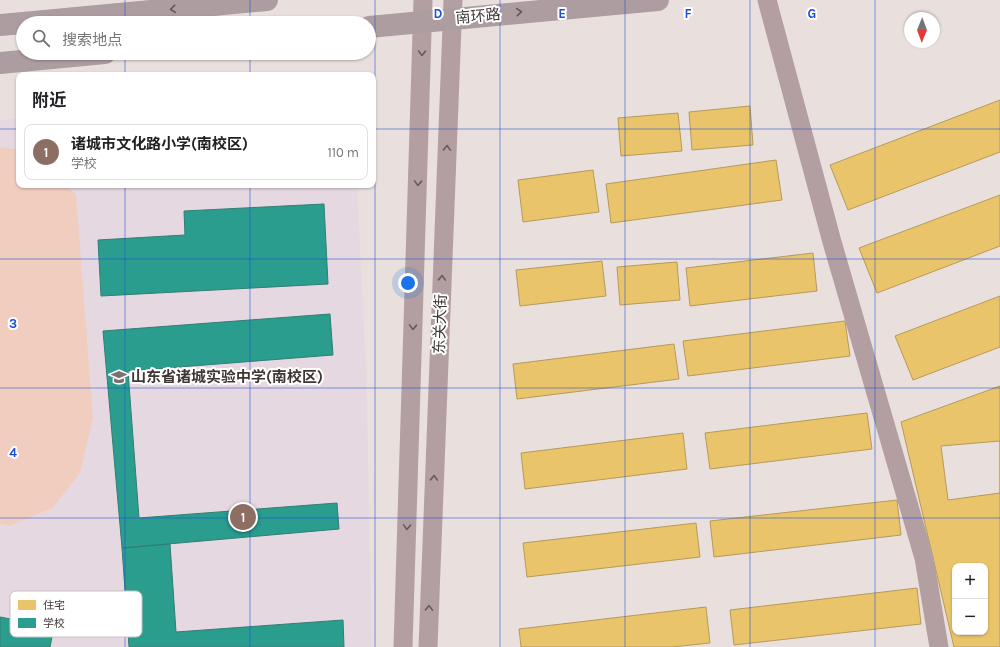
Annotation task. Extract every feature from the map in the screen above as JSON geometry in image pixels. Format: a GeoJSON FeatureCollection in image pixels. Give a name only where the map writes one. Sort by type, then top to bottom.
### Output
{"type":"FeatureCollection","features":[{"type":"Feature","properties":{"kind":"highway"},"geometry":{"type":"LineString","coordinates":[[98,16],[268,0]]}},
{"type":"Feature","properties":{"kind":"highway","name":"南环路"},"geometry":{"type":"LineString","coordinates":[[376,26],[423,22],[453,9],[658,0]]}},
{"type":"Feature","properties":{"kind":"highway"},"geometry":{"type":"LineString","coordinates":[[0,25],[16,24]]}},
{"type":"Feature","properties":{"kind":"highway"},"geometry":{"type":"LineString","coordinates":[[0,63],[32,60]]}},
{"type":"Feature","properties":{"kind":"main road","name":"东关大街"},"geometry":{"type":"LineString","coordinates":[[403,647],[423,0]]}},
{"type":"Feature","properties":{"kind":"main road"},"geometry":{"type":"LineString","coordinates":[[768,0],[832,242],[924,558],[939,647]]}},
{"type":"Feature","properties":{"kind":"main road","name":"东关大街"},"geometry":{"type":"LineString","coordinates":[[428,647],[453,9]]}},
{"type":"Feature","properties":{"kind":"shaded area"},"geometry":{"type":"Polygon","coordinates":[[[16,118],[16,188],[357,188],[366,368],[372,647],[0,647],[0,120],[16,118]]]}},
{"type":"Feature","properties":{"kind":"shaded area"},"geometry":{"type":"Polygon","coordinates":[[[0,147],[16,150],[16,188],[69,188],[76,195],[93,418],[80,473],[52,508],[10,526],[0,524],[0,147]]]}},
{"type":"Feature","properties":{"kind":"building: 住宅"},"geometry":{"type":"Polygon","coordinates":[[[1000,100],[1000,152],[848,210],[830,165],[1000,100]]]}},
{"type":"Feature","properties":{"kind":"building: 住宅"},"geometry":{"type":"Polygon","coordinates":[[[750,106],[753,145],[692,150],[689,112],[750,106]]]}},
{"type":"Feature","properties":{"kind":"building: 住宅"},"geometry":{"type":"Polygon","coordinates":[[[678,113],[682,151],[621,156],[618,118],[678,113]]]}},
{"type":"Feature","properties":{"kind":"building: 住宅"},"geometry":{"type":"Polygon","coordinates":[[[776,160],[782,200],[611,223],[606,184],[776,160]]]}},
{"type":"Feature","properties":{"kind":"building: 住宅"},"geometry":{"type":"Polygon","coordinates":[[[593,170],[599,212],[523,222],[518,180],[593,170]]]}},
{"type":"Feature","properties":{"kind":"building: 住宅"},"geometry":{"type":"Polygon","coordinates":[[[1000,195],[1000,246],[877,293],[859,248],[1000,195]]]}},
{"type":"Feature","properties":{"kind":"building: 住宅"},"geometry":{"type":"Polygon","coordinates":[[[813,253],[817,291],[690,306],[686,268],[813,253]]]}},
{"type":"Feature","properties":{"kind":"building: 住宅"},"geometry":{"type":"Polygon","coordinates":[[[602,261],[606,296],[520,306],[516,270],[602,261]]]}},
{"type":"Feature","properties":{"kind":"building: 住宅"},"geometry":{"type":"Polygon","coordinates":[[[677,262],[680,300],[620,305],[617,267],[677,262]]]}},
{"type":"Feature","properties":{"kind":"building: 住宅"},"geometry":{"type":"Polygon","coordinates":[[[1000,296],[1000,347],[913,380],[895,336],[1000,296]]]}},
{"type":"Feature","properties":{"kind":"building: 住宅"},"geometry":{"type":"Polygon","coordinates":[[[845,321],[850,356],[688,376],[683,341],[845,321]]]}},
{"type":"Feature","properties":{"kind":"building: 住宅"},"geometry":{"type":"Polygon","coordinates":[[[674,344],[679,379],[517,399],[513,364],[674,344]]]}},
{"type":"Feature","properties":{"kind":"building: 住宅"},"geometry":{"type":"Polygon","coordinates":[[[1000,386],[1000,647],[954,647],[901,422],[1000,386]]]}},
{"type":"Feature","properties":{"kind":"building: 住宅"},"geometry":{"type":"Polygon","coordinates":[[[867,413],[872,449],[710,469],[705,433],[867,413]]]}},
{"type":"Feature","properties":{"kind":"building: 住宅"},"geometry":{"type":"Polygon","coordinates":[[[683,433],[687,469],[525,489],[521,453],[683,433]]]}},
{"type":"Feature","properties":{"kind":"building: 住宅"},"geometry":{"type":"Polygon","coordinates":[[[1000,441],[1000,493],[948,500],[941,446],[1000,441]]]}},
{"type":"Feature","properties":{"kind":"building: 住宅"},"geometry":{"type":"Polygon","coordinates":[[[897,500],[901,535],[714,557],[710,521],[897,500]]]}},
{"type":"Feature","properties":{"kind":"building: 住宅"},"geometry":{"type":"Polygon","coordinates":[[[696,523],[700,557],[527,577],[523,543],[696,523]]]}},
{"type":"Feature","properties":{"kind":"building: 住宅"},"geometry":{"type":"Polygon","coordinates":[[[917,588],[921,624],[734,645],[730,610],[917,588]]]}},
{"type":"Feature","properties":{"kind":"building: 住宅"},"geometry":{"type":"Polygon","coordinates":[[[706,607],[710,643],[672,647],[521,647],[519,629],[706,607]]]}},
{"type":"Feature","properties":{"kind":"building: 学校"},"geometry":{"type":"Polygon","coordinates":[[[324,204],[328,284],[101,296],[98,240],[185,235],[184,211],[324,204]]]}},
{"type":"Feature","properties":{"kind":"building: 学校"},"geometry":{"type":"Polygon","coordinates":[[[330,314],[333,355],[128,371],[139,518],[337,503],[339,529],[122,548],[103,331],[330,314]]]}},
{"type":"Feature","properties":{"kind":"building: 学校"},"geometry":{"type":"Polygon","coordinates":[[[170,544],[176,632],[343,620],[344,647],[129,647],[128,637],[142,637],[142,591],[125,591],[122,548],[170,544]]]}},
{"type":"Feature","properties":{"kind":"building: 学校"},"geometry":{"type":"Polygon","coordinates":[[[0,617],[10,619],[10,637],[52,637],[50,647],[0,647],[0,617]]]}},
{"type":"Feature","properties":{"kind":"place","name":"山东省诸城实验中学(南校区)"},"geometry":{"type":"Point","coordinates":[119,377]}},
{"type":"Feature","properties":{"kind":"place","name":"诸城市文化路小学(南校区)"},"geometry":{"type":"Point","coordinates":[243,517]}}]}
